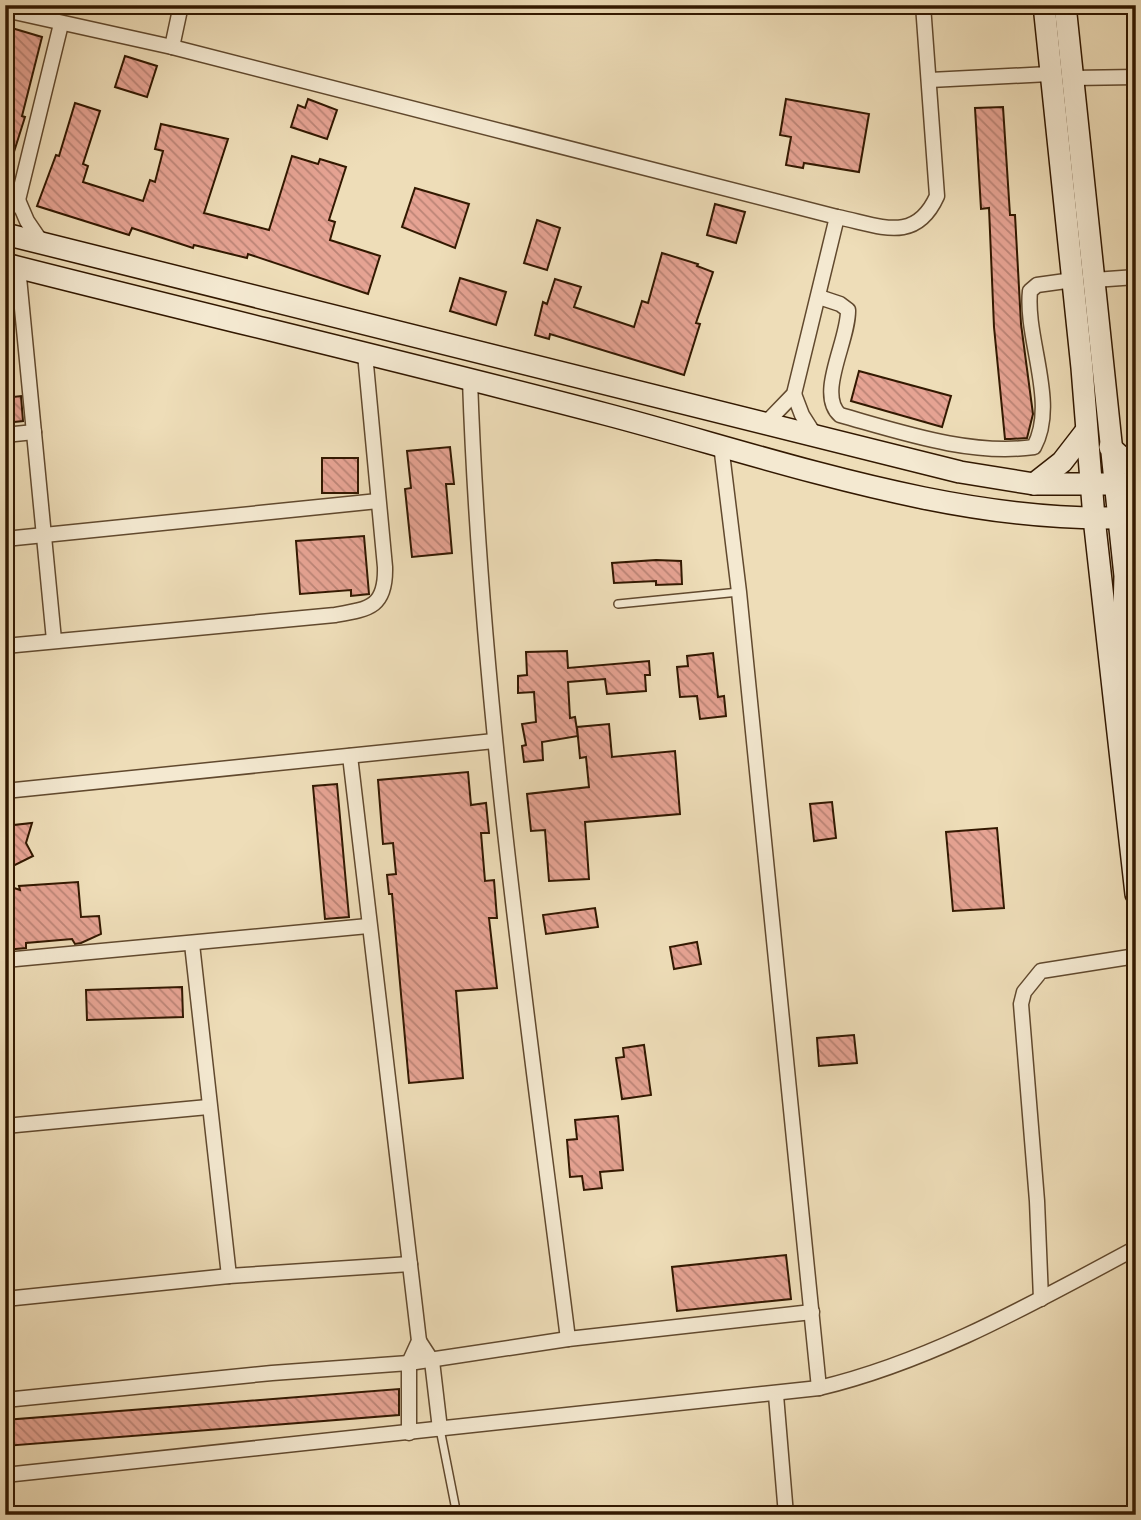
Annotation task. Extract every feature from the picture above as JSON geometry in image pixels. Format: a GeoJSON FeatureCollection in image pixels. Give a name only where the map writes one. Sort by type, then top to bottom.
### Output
{"type":"FeatureCollection","features":[{"type":"Feature","properties":{"kind":"street"},"geometry":{"type":"LineString","coordinates":[[172,47],[181,5]]}},
{"type":"Feature","properties":{"kind":"street"},"geometry":{"type":"LineString","coordinates":[[5,10],[172,47],[837,217],[903,229],[925,217],[937,196],[923,5]]}},
{"type":"Feature","properties":{"kind":"street"},"geometry":{"type":"LineString","coordinates":[[1044,5],[1049,74],[1073,280],[1094,518],[1131,813],[1136,894]]}},
{"type":"Feature","properties":{"kind":"street"},"geometry":{"type":"LineString","coordinates":[[1065,5],[1110,447],[1125,485],[1130,568],[1124,608],[1136,743]]}},
{"type":"Feature","properties":{"kind":"street"},"geometry":{"type":"LineString","coordinates":[[5,213],[18,200],[61,24]]}},
{"type":"Feature","properties":{"kind":"street"},"geometry":{"type":"LineString","coordinates":[[930,80],[1049,74]]}},
{"type":"Feature","properties":{"kind":"street"},"geometry":{"type":"LineString","coordinates":[[1073,78],[1136,76]]}},
{"type":"Feature","properties":{"kind":"street"},"geometry":{"type":"LineString","coordinates":[[18,200],[41,243]]}},
{"type":"Feature","properties":{"kind":"street"},"geometry":{"type":"LineString","coordinates":[[766,423],[794,394],[837,217]]}},
{"type":"Feature","properties":{"kind":"street"},"geometry":{"type":"LineString","coordinates":[[5,234],[674,403],[766,423],[960,472],[1034,484],[1125,485]]}},
{"type":"Feature","properties":{"kind":"street"},"geometry":{"type":"LineString","coordinates":[[54,640],[34,432],[12,265],[470,380],[893,491],[1007,512],[1127,518]]}},
{"type":"Feature","properties":{"kind":"street"},"geometry":{"type":"LineString","coordinates":[[1094,280],[1136,277]]}},
{"type":"Feature","properties":{"kind":"street"},"geometry":{"type":"LineString","coordinates":[[819,298],[840,304],[848,310],[830,392],[832,409],[840,415],[946,442],[1016,450],[1034,447],[1041,434],[1040,380],[1030,291],[1037,285],[1073,280]]}},
{"type":"Feature","properties":{"kind":"street"},"geometry":{"type":"LineString","coordinates":[[233,292],[235,320]]}},
{"type":"Feature","properties":{"kind":"street"},"geometry":{"type":"LineString","coordinates":[[5,646],[335,615],[368,609],[376,603],[386,584],[365,354]]}},
{"type":"Feature","properties":{"kind":"street"},"geometry":{"type":"LineString","coordinates":[[470,380],[474,492],[494,741],[568,1339]]}},
{"type":"Feature","properties":{"kind":"street"},"geometry":{"type":"LineString","coordinates":[[794,394],[802,415],[816,436]]}},
{"type":"Feature","properties":{"kind":"street"},"geometry":{"type":"LineString","coordinates":[[5,435],[34,432]]}},
{"type":"Feature","properties":{"kind":"street"},"geometry":{"type":"LineString","coordinates":[[1034,484],[1062,462],[1086,432]]}},
{"type":"Feature","properties":{"kind":"street"},"geometry":{"type":"LineString","coordinates":[[720,445],[739,592],[819,1388]]}},
{"type":"Feature","properties":{"kind":"street"},"geometry":{"type":"LineString","coordinates":[[1110,447],[1136,470]]}},
{"type":"Feature","properties":{"kind":"street"},"geometry":{"type":"LineString","coordinates":[[5,539],[378,501]]}},
{"type":"Feature","properties":{"kind":"street"},"geometry":{"type":"LineString","coordinates":[[5,791],[494,741]]}},
{"type":"Feature","properties":{"kind":"street"},"geometry":{"type":"LineString","coordinates":[[350,756],[419,1341],[432,1361],[440,1429]]}},
{"type":"Feature","properties":{"kind":"street"},"geometry":{"type":"LineString","coordinates":[[5,960],[368,926]]}},
{"type":"Feature","properties":{"kind":"street"},"geometry":{"type":"LineString","coordinates":[[192,944],[208,1107],[229,1276]]}},
{"type":"Feature","properties":{"kind":"street"},"geometry":{"type":"LineString","coordinates":[[1041,1299],[1037,1200],[1021,1004],[1024,992],[1041,971],[1136,956]]}},
{"type":"Feature","properties":{"kind":"street"},"geometry":{"type":"LineString","coordinates":[[5,1126],[208,1107]]}},
{"type":"Feature","properties":{"kind":"street"},"geometry":{"type":"LineString","coordinates":[[5,1475],[776,1395],[819,1388],[898,1365],[955,1342],[1136,1248]]}},
{"type":"Feature","properties":{"kind":"street"},"geometry":{"type":"LineString","coordinates":[[5,1299],[229,1276],[410,1264]]}},
{"type":"Feature","properties":{"kind":"street"},"geometry":{"type":"LineString","coordinates":[[5,1400],[272,1373],[432,1361],[568,1339],[812,1312]]}},
{"type":"Feature","properties":{"kind":"street"},"geometry":{"type":"LineString","coordinates":[[409,1433],[409,1363],[419,1341]]}},
{"type":"Feature","properties":{"kind":"street"},"geometry":{"type":"LineString","coordinates":[[776,1395],[786,1515]]}},
{"type":"Feature","properties":{"kind":"lane"},"geometry":{"type":"LineString","coordinates":[[1132,5],[1136,44]]}},
{"type":"Feature","properties":{"kind":"lane"},"geometry":{"type":"LineString","coordinates":[[618,604],[739,592]]}},
{"type":"Feature","properties":{"kind":"lane"},"geometry":{"type":"LineString","coordinates":[[440,1429],[457,1515]]}},
{"type":"Feature","properties":{"kind":"building"},"geometry":{"type":"Polygon","coordinates":[[[5,26],[42,37],[22,116],[25,117],[7,174],[5,26]]]}},
{"type":"Feature","properties":{"kind":"building"},"geometry":{"type":"Polygon","coordinates":[[[125,56],[157,66],[147,97],[115,87],[125,56]]]}},
{"type":"Feature","properties":{"kind":"building"},"geometry":{"type":"Polygon","coordinates":[[[308,99],[337,110],[327,139],[291,127],[298,105],[305,108],[308,99]]]}},
{"type":"Feature","properties":{"kind":"building"},"geometry":{"type":"Polygon","coordinates":[[[786,99],[869,114],[859,172],[804,163],[803,168],[786,165],[791,137],[780,135],[786,99]]]}},
{"type":"Feature","properties":{"kind":"building"},"geometry":{"type":"Polygon","coordinates":[[[75,103],[100,111],[83,164],[88,166],[83,182],[143,201],[150,180],[155,182],[163,151],[155,149],[161,124],[228,139],[204,213],[269,230],[292,156],[318,164],[320,159],[346,167],[329,220],[335,222],[330,240],[380,256],[368,294],[248,254],[247,258],[194,245],[193,248],[132,228],[129,235],[37,206],[56,155],[59,156],[75,103]]]}},
{"type":"Feature","properties":{"kind":"building"},"geometry":{"type":"Polygon","coordinates":[[[1003,107],[1010,215],[1015,215],[1021,324],[1033,414],[1027,438],[1010,439],[1005,439],[994,327],[989,208],[981,209],[975,108],[1003,107]]]}},
{"type":"Feature","properties":{"kind":"building"},"geometry":{"type":"Polygon","coordinates":[[[415,188],[469,204],[455,248],[402,227],[415,188]]]}},
{"type":"Feature","properties":{"kind":"building"},"geometry":{"type":"Polygon","coordinates":[[[715,204],[745,212],[736,243],[707,235],[715,204]]]}},
{"type":"Feature","properties":{"kind":"building"},"geometry":{"type":"Polygon","coordinates":[[[537,220],[560,228],[547,270],[524,263],[537,220]]]}},
{"type":"Feature","properties":{"kind":"building"},"geometry":{"type":"Polygon","coordinates":[[[662,253],[698,264],[697,266],[713,272],[696,323],[700,324],[684,375],[550,334],[549,339],[535,335],[543,302],[547,304],[555,279],[581,287],[574,307],[634,327],[642,301],[648,303],[662,253]]]}},
{"type":"Feature","properties":{"kind":"building"},"geometry":{"type":"Polygon","coordinates":[[[460,278],[506,292],[496,325],[450,311],[460,278]]]}},
{"type":"Feature","properties":{"kind":"building"},"geometry":{"type":"Polygon","coordinates":[[[859,371],[951,396],[942,427],[851,401],[859,371]]]}},
{"type":"Feature","properties":{"kind":"building"},"geometry":{"type":"Polygon","coordinates":[[[21,396],[23,421],[5,423],[5,398],[21,396]]]}},
{"type":"Feature","properties":{"kind":"building"},"geometry":{"type":"Polygon","coordinates":[[[450,447],[454,484],[446,484],[452,553],[412,557],[405,489],[411,488],[407,451],[450,447]]]}},
{"type":"Feature","properties":{"kind":"building"},"geometry":{"type":"Polygon","coordinates":[[[322,458],[358,458],[358,493],[322,493],[322,458]]]}},
{"type":"Feature","properties":{"kind":"building"},"geometry":{"type":"Polygon","coordinates":[[[364,536],[369,594],[351,596],[351,590],[300,594],[296,541],[364,536]]]}},
{"type":"Feature","properties":{"kind":"building"},"geometry":{"type":"Polygon","coordinates":[[[681,561],[682,584],[656,585],[656,581],[614,583],[612,563],[681,561]]]}},
{"type":"Feature","properties":{"kind":"building"},"geometry":{"type":"Polygon","coordinates":[[[567,651],[568,668],[649,661],[650,675],[645,675],[646,691],[607,694],[605,679],[568,682],[570,718],[575,717],[578,736],[542,742],[543,760],[524,762],[522,746],[526,745],[522,724],[536,722],[534,692],[518,693],[518,676],[527,675],[526,652],[567,651]]]}},
{"type":"Feature","properties":{"kind":"building"},"geometry":{"type":"Polygon","coordinates":[[[713,653],[718,697],[724,696],[726,716],[700,719],[697,696],[680,697],[677,667],[688,666],[687,656],[713,653]]]}},
{"type":"Feature","properties":{"kind":"building"},"geometry":{"type":"Polygon","coordinates":[[[609,724],[612,757],[675,751],[680,814],[585,822],[589,879],[549,881],[545,830],[531,831],[527,794],[589,787],[586,757],[580,758],[577,727],[609,724]]]}},
{"type":"Feature","properties":{"kind":"building"},"geometry":{"type":"Polygon","coordinates":[[[468,772],[471,805],[486,803],[489,833],[481,833],[485,881],[494,880],[497,918],[489,918],[497,988],[456,991],[463,1078],[409,1083],[392,894],[389,894],[387,875],[396,874],[393,843],[383,844],[378,780],[468,772]]]}},
{"type":"Feature","properties":{"kind":"building"},"geometry":{"type":"Polygon","coordinates":[[[337,784],[349,917],[325,919],[313,786],[337,784]]]}},
{"type":"Feature","properties":{"kind":"building"},"geometry":{"type":"Polygon","coordinates":[[[832,802],[836,838],[814,841],[810,804],[832,802]]]}},
{"type":"Feature","properties":{"kind":"building"},"geometry":{"type":"Polygon","coordinates":[[[32,823],[26,843],[33,856],[9,868],[5,860],[5,826],[32,823]]]}},
{"type":"Feature","properties":{"kind":"building"},"geometry":{"type":"Polygon","coordinates":[[[997,828],[1004,908],[953,911],[946,832],[997,828]]]}},
{"type":"Feature","properties":{"kind":"building"},"geometry":{"type":"Polygon","coordinates":[[[78,882],[81,917],[99,916],[101,934],[75,944],[72,939],[26,943],[26,948],[5,950],[5,885],[20,890],[19,886],[78,882]]]}},
{"type":"Feature","properties":{"kind":"building"},"geometry":{"type":"Polygon","coordinates":[[[595,908],[598,927],[546,934],[543,915],[595,908]]]}},
{"type":"Feature","properties":{"kind":"building"},"geometry":{"type":"Polygon","coordinates":[[[697,942],[701,964],[674,969],[670,947],[697,942]]]}},
{"type":"Feature","properties":{"kind":"building"},"geometry":{"type":"Polygon","coordinates":[[[182,987],[183,1017],[87,1020],[86,990],[182,987]]]}},
{"type":"Feature","properties":{"kind":"building"},"geometry":{"type":"Polygon","coordinates":[[[854,1035],[857,1063],[819,1066],[817,1038],[854,1035]]]}},
{"type":"Feature","properties":{"kind":"building"},"geometry":{"type":"Polygon","coordinates":[[[644,1045],[651,1095],[622,1099],[616,1058],[624,1057],[623,1048],[644,1045]]]}},
{"type":"Feature","properties":{"kind":"building"},"geometry":{"type":"Polygon","coordinates":[[[618,1116],[623,1170],[600,1172],[602,1188],[584,1190],[582,1176],[570,1177],[567,1140],[577,1139],[575,1120],[618,1116]]]}},
{"type":"Feature","properties":{"kind":"building"},"geometry":{"type":"Polygon","coordinates":[[[786,1255],[791,1299],[677,1311],[672,1267],[786,1255]]]}},
{"type":"Feature","properties":{"kind":"building"},"geometry":{"type":"Polygon","coordinates":[[[399,1389],[399,1415],[5,1446],[5,1420],[399,1389]]]}}]}
